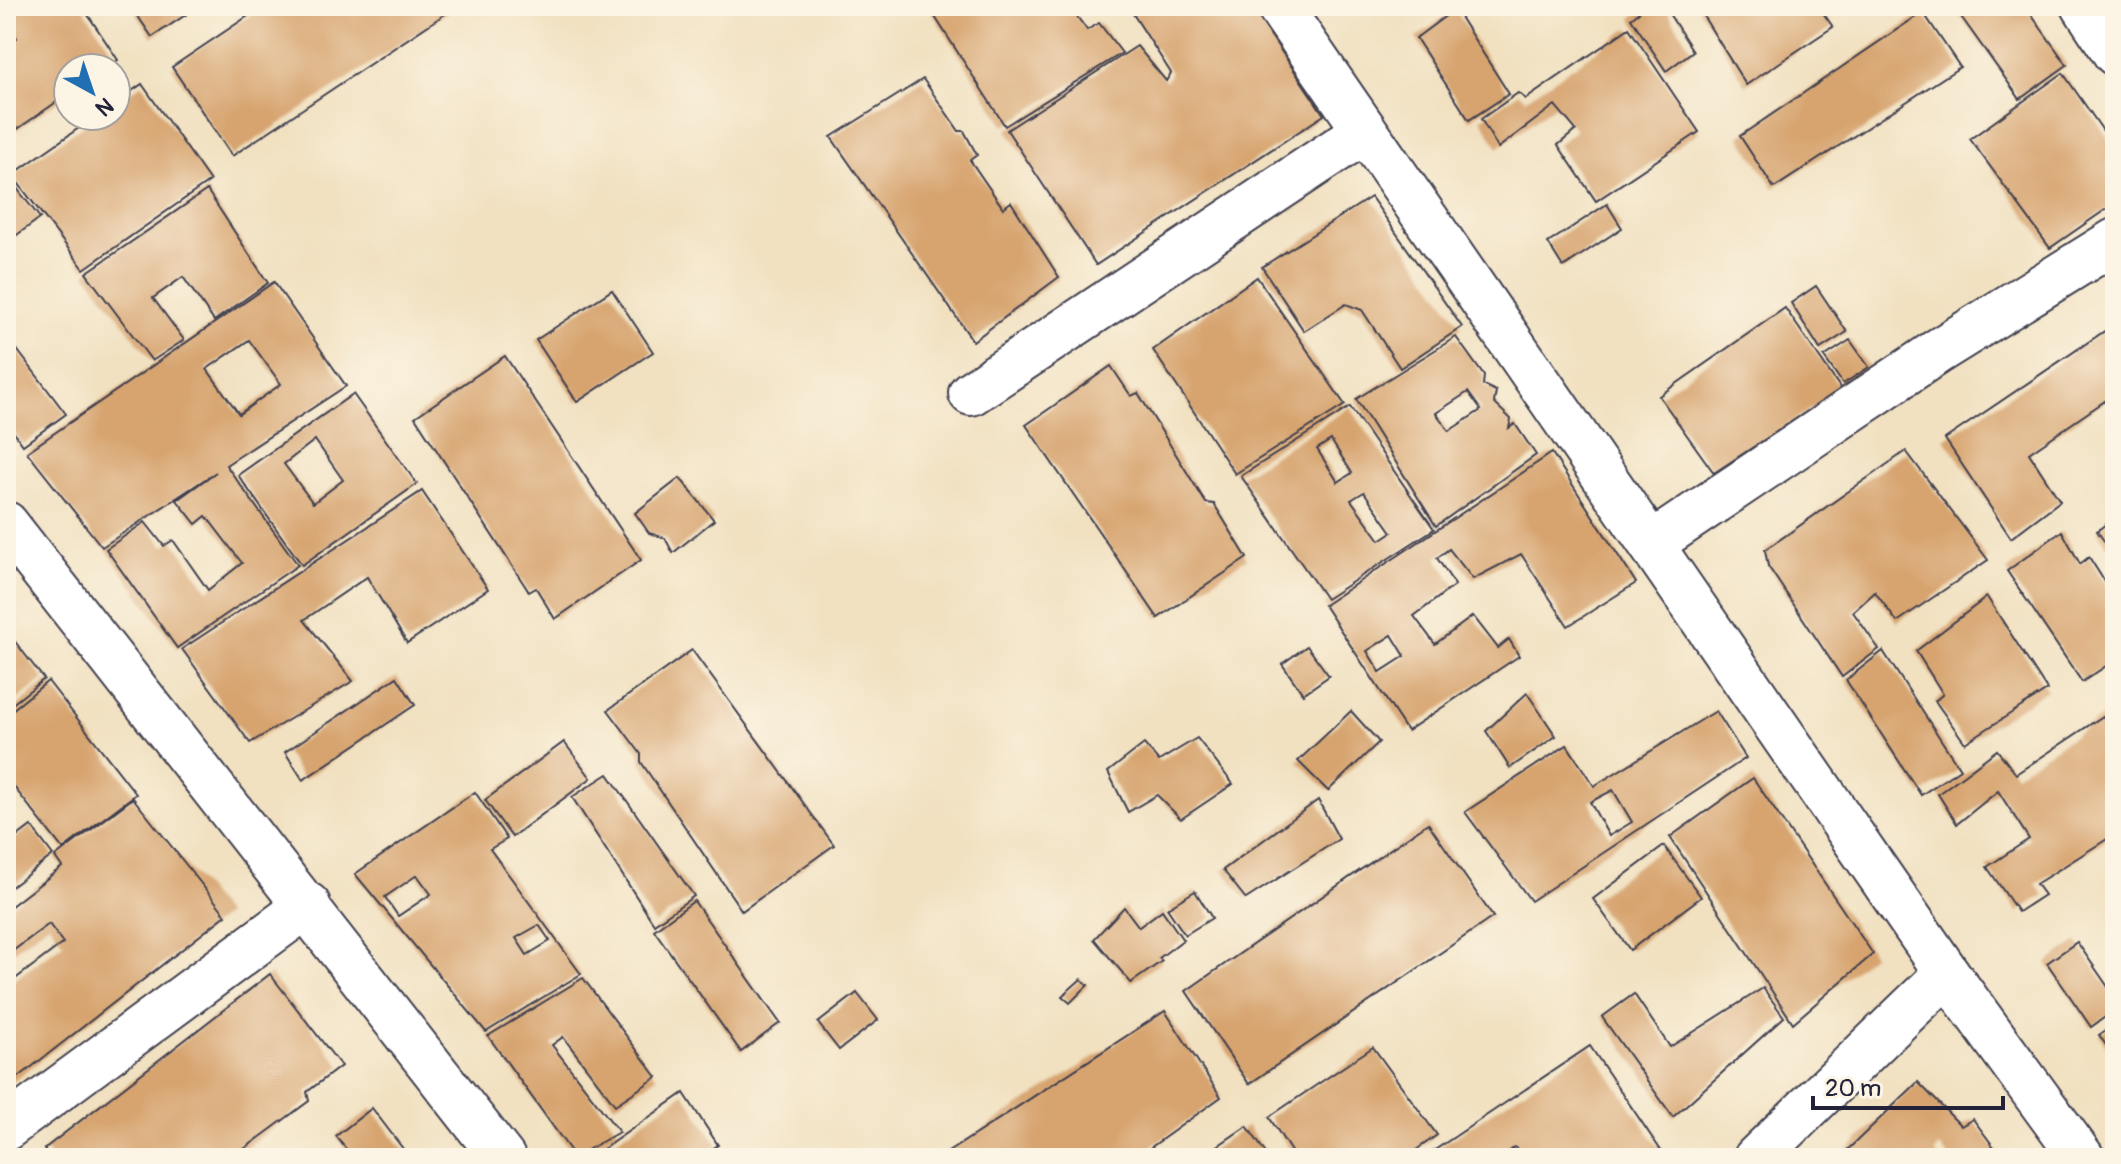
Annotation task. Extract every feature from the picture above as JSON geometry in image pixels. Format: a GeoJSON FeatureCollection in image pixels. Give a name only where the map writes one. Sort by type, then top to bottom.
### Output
{"type":"FeatureCollection","features":[{"type":"Feature","properties":{"kind":"street"},"geometry":{"type":"LineString","coordinates":[[1279,6],[1947,973],[2082,1158]]}},
{"type":"Feature","properties":{"kind":"street"},"geometry":{"type":"LineString","coordinates":[[2084,6],[2115,53]]}},
{"type":"Feature","properties":{"kind":"street"},"geometry":{"type":"LineString","coordinates":[[971,393],[1365,131]]}},
{"type":"Feature","properties":{"kind":"street"},"geometry":{"type":"LineString","coordinates":[[1651,544],[1938,351],[2115,241]]}},
{"type":"Feature","properties":{"kind":"street"},"geometry":{"type":"LineString","coordinates":[[6,524],[308,905],[503,1158]]}},
{"type":"Feature","properties":{"kind":"street"},"geometry":{"type":"LineString","coordinates":[[6,1128],[308,905]]}},
{"type":"Feature","properties":{"kind":"street"},"geometry":{"type":"LineString","coordinates":[[1756,1158],[1947,973]]}},
{"type":"Feature","properties":{"kind":"building"},"geometry":{"type":"Polygon","coordinates":[[[6,6],[82,6],[113,52],[52,52],[52,105],[6,137],[6,45],[17,38],[6,20],[6,6]]]}},
{"type":"Feature","properties":{"kind":"building"},"geometry":{"type":"Polygon","coordinates":[[[131,6],[199,6],[152,37],[131,6]]]}},
{"type":"Feature","properties":{"kind":"building"},"geometry":{"type":"Polygon","coordinates":[[[263,6],[457,6],[232,156],[172,67],[263,6]]]}},
{"type":"Feature","properties":{"kind":"building"},"geometry":{"type":"Polygon","coordinates":[[[928,6],[1069,6],[1087,30],[1099,23],[1122,53],[1005,126],[928,6]]]}},
{"type":"Feature","properties":{"kind":"building"},"geometry":{"type":"Polygon","coordinates":[[[1128,6],[1251,6],[1324,115],[1096,265],[1007,130],[1137,46],[1166,81],[1171,73],[1128,6]]]}},
{"type":"Feature","properties":{"kind":"building"},"geometry":{"type":"Polygon","coordinates":[[[1647,6],[1664,6],[1693,51],[1666,71],[1631,18],[1647,6]]]}},
{"type":"Feature","properties":{"kind":"building"},"geometry":{"type":"Polygon","coordinates":[[[1697,6],[1818,6],[1833,27],[1746,85],[1697,6]]]}},
{"type":"Feature","properties":{"kind":"building"},"geometry":{"type":"Polygon","coordinates":[[[1960,6],[2025,6],[2067,65],[2020,99],[1957,11],[1960,6]]]}},
{"type":"Feature","properties":{"kind":"building"},"geometry":{"type":"Polygon","coordinates":[[[1455,9],[1509,94],[1469,120],[1416,38],[1455,9]]]}},
{"type":"Feature","properties":{"kind":"building"},"geometry":{"type":"Polygon","coordinates":[[[1923,12],[1960,67],[1774,188],[1740,136],[1923,12]]]}},
{"type":"Feature","properties":{"kind":"building"},"geometry":{"type":"Polygon","coordinates":[[[1629,28],[1699,132],[1596,201],[1558,145],[1576,130],[1555,105],[1498,148],[1481,119],[1518,93],[1526,99],[1629,28]]]}},
{"type":"Feature","properties":{"kind":"building"},"geometry":{"type":"Polygon","coordinates":[[[2063,73],[2115,148],[2115,203],[2050,248],[1970,139],[2063,73]]]}},
{"type":"Feature","properties":{"kind":"building"},"geometry":{"type":"Polygon","coordinates":[[[923,79],[959,131],[964,131],[977,155],[970,160],[1003,208],[1011,202],[1059,277],[973,341],[831,137],[923,79]]]}},
{"type":"Feature","properties":{"kind":"building"},"geometry":{"type":"Polygon","coordinates":[[[142,84],[210,181],[84,269],[12,175],[73,132],[132,132],[132,91],[142,84]]]}},
{"type":"Feature","properties":{"kind":"building"},"geometry":{"type":"Polygon","coordinates":[[[12,182],[40,218],[10,240],[6,235],[6,187],[12,182]]]}},
{"type":"Feature","properties":{"kind":"building"},"geometry":{"type":"Polygon","coordinates":[[[207,190],[268,283],[214,321],[183,277],[153,298],[184,340],[152,361],[86,273],[207,190]]]}},
{"type":"Feature","properties":{"kind":"building"},"geometry":{"type":"Polygon","coordinates":[[[1371,197],[1462,327],[1400,368],[1362,310],[1346,304],[1304,331],[1262,267],[1371,197]]]}},
{"type":"Feature","properties":{"kind":"building"},"geometry":{"type":"Polygon","coordinates":[[[1607,204],[1622,228],[1563,267],[1548,243],[1607,204]]]}},
{"type":"Feature","properties":{"kind":"building"},"geometry":{"type":"Polygon","coordinates":[[[1257,277],[1345,405],[1235,474],[1153,350],[1257,277]]]}},
{"type":"Feature","properties":{"kind":"building"},"geometry":{"type":"Polygon","coordinates":[[[274,282],[346,386],[226,465],[298,565],[177,648],[106,549],[145,522],[164,546],[173,540],[208,590],[242,563],[206,516],[196,524],[177,500],[216,472],[102,547],[27,452],[274,282]],[[249,340],[207,369],[239,414],[281,384],[249,340]]]}},
{"type":"Feature","properties":{"kind":"building"},"geometry":{"type":"Polygon","coordinates":[[[1816,286],[1847,332],[1820,349],[1791,303],[1816,286]]]}},
{"type":"Feature","properties":{"kind":"building"},"geometry":{"type":"Polygon","coordinates":[[[612,290],[653,352],[577,402],[536,340],[612,290]]]}},
{"type":"Feature","properties":{"kind":"building"},"geometry":{"type":"Polygon","coordinates":[[[1785,308],[1841,389],[1714,473],[1659,396],[1785,308]]]}},
{"type":"Feature","properties":{"kind":"building"},"geometry":{"type":"Polygon","coordinates":[[[2115,324],[2115,394],[2029,453],[2060,501],[2011,538],[1945,439],[2115,324]]]}},
{"type":"Feature","properties":{"kind":"building"},"geometry":{"type":"Polygon","coordinates":[[[6,335],[66,414],[23,445],[6,422],[6,335]]]}},
{"type":"Feature","properties":{"kind":"building"},"geometry":{"type":"Polygon","coordinates":[[[1456,337],[1484,376],[1483,385],[1496,391],[1494,403],[1511,419],[1509,428],[1515,424],[1536,455],[1436,526],[1356,399],[1456,337]],[[1468,392],[1436,413],[1449,431],[1481,410],[1468,392]]]}},
{"type":"Feature","properties":{"kind":"building"},"geometry":{"type":"Polygon","coordinates":[[[1850,340],[1869,367],[1843,384],[1824,357],[1850,340]]]}},
{"type":"Feature","properties":{"kind":"building"},"geometry":{"type":"Polygon","coordinates":[[[505,356],[641,560],[555,619],[536,588],[529,592],[415,417],[505,356]]]}},
{"type":"Feature","properties":{"kind":"building"},"geometry":{"type":"Polygon","coordinates":[[[1111,366],[1131,396],[1138,393],[1206,503],[1214,504],[1247,558],[1158,618],[1026,425],[1111,366]]]}},
{"type":"Feature","properties":{"kind":"building"},"geometry":{"type":"Polygon","coordinates":[[[353,394],[417,484],[302,565],[238,475],[353,394]],[[315,440],[284,464],[313,503],[343,480],[315,440]]]}},
{"type":"Feature","properties":{"kind":"building"},"geometry":{"type":"Polygon","coordinates":[[[1350,407],[1434,529],[1326,599],[1241,476],[1350,407]],[[1331,440],[1317,449],[1338,482],[1352,473],[1331,440]],[[1364,492],[1351,500],[1380,540],[1392,532],[1364,492]]]}},
{"type":"Feature","properties":{"kind":"building"},"geometry":{"type":"Polygon","coordinates":[[[1906,451],[1988,560],[1897,622],[1875,592],[1853,612],[1879,649],[1842,677],[1768,566],[1765,550],[1906,451]]]}},
{"type":"Feature","properties":{"kind":"building"},"geometry":{"type":"Polygon","coordinates":[[[1552,453],[1636,583],[1568,626],[1521,554],[1473,579],[1449,549],[1437,558],[1455,585],[1414,616],[1435,644],[1473,616],[1498,648],[1509,639],[1519,656],[1407,731],[1324,605],[1552,453]],[[1392,635],[1367,651],[1380,672],[1405,656],[1392,635]]]}},
{"type":"Feature","properties":{"kind":"building"},"geometry":{"type":"Polygon","coordinates":[[[680,478],[714,520],[673,553],[665,538],[649,533],[635,513],[680,478]]]}},
{"type":"Feature","properties":{"kind":"building"},"geometry":{"type":"Polygon","coordinates":[[[422,491],[488,589],[407,643],[367,577],[304,620],[353,681],[250,743],[182,649],[422,491]]]}},
{"type":"Feature","properties":{"kind":"building"},"geometry":{"type":"Polygon","coordinates":[[[2115,517],[2115,556],[2097,531],[2115,517]]]}},
{"type":"Feature","properties":{"kind":"building"},"geometry":{"type":"Polygon","coordinates":[[[2062,531],[2080,564],[2089,557],[2115,598],[2115,660],[2082,682],[2007,571],[2062,531]]]}},
{"type":"Feature","properties":{"kind":"building"},"geometry":{"type":"Polygon","coordinates":[[[1987,597],[2047,690],[1965,743],[1935,701],[1943,694],[1916,651],[1987,597]]]}},
{"type":"Feature","properties":{"kind":"building"},"geometry":{"type":"Polygon","coordinates":[[[6,630],[44,679],[6,709],[6,630]]]}},
{"type":"Feature","properties":{"kind":"building"},"geometry":{"type":"Polygon","coordinates":[[[1307,646],[1329,676],[1303,694],[1282,664],[1307,646]]]}},
{"type":"Feature","properties":{"kind":"building"},"geometry":{"type":"Polygon","coordinates":[[[692,650],[834,845],[742,911],[641,762],[641,754],[608,710],[692,650]]]}},
{"type":"Feature","properties":{"kind":"building"},"geometry":{"type":"Polygon","coordinates":[[[1883,651],[1960,769],[1921,795],[1846,680],[1883,651]]]}},
{"type":"Feature","properties":{"kind":"building"},"geometry":{"type":"Polygon","coordinates":[[[397,677],[415,705],[303,780],[285,752],[397,677]]]}},
{"type":"Feature","properties":{"kind":"building"},"geometry":{"type":"Polygon","coordinates":[[[48,681],[136,794],[63,849],[6,777],[6,715],[48,681]]]}},
{"type":"Feature","properties":{"kind":"building"},"geometry":{"type":"Polygon","coordinates":[[[1527,693],[1556,736],[1510,768],[1486,731],[1527,693]]]}},
{"type":"Feature","properties":{"kind":"building"},"geometry":{"type":"Polygon","coordinates":[[[1351,711],[1379,742],[1328,791],[1298,761],[1351,711]]]}},
{"type":"Feature","properties":{"kind":"building"},"geometry":{"type":"Polygon","coordinates":[[[1716,711],[1746,758],[1531,901],[1465,812],[1567,745],[1594,786],[1716,711]],[[1613,790],[1590,802],[1609,836],[1632,822],[1613,790]]]}},
{"type":"Feature","properties":{"kind":"building"},"geometry":{"type":"Polygon","coordinates":[[[2103,716],[2115,734],[2115,834],[2036,884],[2044,895],[2018,912],[1987,867],[2029,839],[1998,791],[1957,824],[1938,794],[1997,750],[2016,774],[2103,716]]]}},
{"type":"Feature","properties":{"kind":"building"},"geometry":{"type":"Polygon","coordinates":[[[1197,738],[1233,784],[1181,819],[1157,795],[1128,812],[1108,772],[1144,744],[1159,761],[1197,738]]]}},
{"type":"Feature","properties":{"kind":"building"},"geometry":{"type":"Polygon","coordinates":[[[564,742],[591,778],[512,837],[485,800],[564,742]]]}},
{"type":"Feature","properties":{"kind":"building"},"geometry":{"type":"Polygon","coordinates":[[[608,774],[694,896],[654,924],[572,797],[608,774]]]}},
{"type":"Feature","properties":{"kind":"building"},"geometry":{"type":"Polygon","coordinates":[[[1753,778],[1873,954],[1793,1023],[1670,837],[1753,778]]]}},
{"type":"Feature","properties":{"kind":"building"},"geometry":{"type":"Polygon","coordinates":[[[475,792],[507,839],[490,849],[581,974],[486,1032],[355,874],[475,792]],[[417,875],[385,897],[398,916],[431,894],[417,875]],[[539,925],[516,938],[527,955],[550,941],[539,925]]]}},
{"type":"Feature","properties":{"kind":"building"},"geometry":{"type":"Polygon","coordinates":[[[133,798],[226,915],[6,1087],[6,986],[63,943],[49,924],[6,956],[6,910],[62,867],[55,857],[133,798]]]}},
{"type":"Feature","properties":{"kind":"building"},"geometry":{"type":"Polygon","coordinates":[[[1318,800],[1339,839],[1246,899],[1223,870],[1318,800]]]}},
{"type":"Feature","properties":{"kind":"building"},"geometry":{"type":"Polygon","coordinates":[[[1428,823],[1493,917],[1249,1084],[1186,991],[1428,823]]]}},
{"type":"Feature","properties":{"kind":"building"},"geometry":{"type":"Polygon","coordinates":[[[31,826],[53,855],[6,891],[6,845],[31,826]]]}},
{"type":"Feature","properties":{"kind":"building"},"geometry":{"type":"Polygon","coordinates":[[[1664,846],[1701,897],[1630,950],[1593,899],[1664,846]]]}},
{"type":"Feature","properties":{"kind":"building"},"geometry":{"type":"Polygon","coordinates":[[[1195,891],[1212,918],[1185,935],[1167,908],[1195,891]]]}},
{"type":"Feature","properties":{"kind":"building"},"geometry":{"type":"Polygon","coordinates":[[[694,901],[780,1023],[741,1052],[654,930],[694,901]]]}},
{"type":"Feature","properties":{"kind":"building"},"geometry":{"type":"Polygon","coordinates":[[[1124,907],[1139,927],[1162,910],[1183,940],[1159,958],[1162,961],[1131,983],[1094,939],[1124,907]]]}},
{"type":"Feature","properties":{"kind":"building"},"geometry":{"type":"Polygon","coordinates":[[[2077,942],[2115,997],[2115,1010],[2091,1027],[2047,963],[2077,942]]]}},
{"type":"Feature","properties":{"kind":"building"},"geometry":{"type":"Polygon","coordinates":[[[270,974],[341,1066],[307,1092],[309,1101],[232,1158],[51,1158],[44,1149],[270,974]]]}},
{"type":"Feature","properties":{"kind":"building"},"geometry":{"type":"Polygon","coordinates":[[[583,978],[657,1077],[615,1105],[563,1037],[552,1045],[619,1132],[575,1157],[488,1036],[583,978]]]}},
{"type":"Feature","properties":{"kind":"building"},"geometry":{"type":"Polygon","coordinates":[[[1081,979],[1088,985],[1070,1003],[1062,996],[1081,979]]]}},
{"type":"Feature","properties":{"kind":"building"},"geometry":{"type":"Polygon","coordinates":[[[1763,988],[1784,1017],[1673,1117],[1602,1017],[1634,994],[1670,1047],[1763,988]]]}},
{"type":"Feature","properties":{"kind":"building"},"geometry":{"type":"Polygon","coordinates":[[[857,993],[878,1020],[839,1050],[818,1023],[857,993]]]}},
{"type":"Feature","properties":{"kind":"building"},"geometry":{"type":"Polygon","coordinates":[[[1165,1011],[1221,1097],[1136,1158],[939,1158],[1165,1011]]]}},
{"type":"Feature","properties":{"kind":"building"},"geometry":{"type":"Polygon","coordinates":[[[2115,1024],[2115,1058],[2099,1035],[2115,1024]]]}},
{"type":"Feature","properties":{"kind":"building"},"geometry":{"type":"Polygon","coordinates":[[[1590,1046],[1666,1158],[1524,1158],[1515,1147],[1500,1158],[1423,1158],[1590,1046]]]}},
{"type":"Feature","properties":{"kind":"building"},"geometry":{"type":"Polygon","coordinates":[[[1373,1047],[1437,1135],[1405,1158],[1286,1158],[1292,1153],[1269,1117],[1373,1047]]]}},
{"type":"Feature","properties":{"kind":"building"},"geometry":{"type":"Polygon","coordinates":[[[1918,1082],[1961,1126],[1973,1119],[2002,1158],[1950,1158],[1940,1147],[1934,1153],[1939,1158],[1839,1158],[1918,1082]]]}},
{"type":"Feature","properties":{"kind":"building"},"geometry":{"type":"Polygon","coordinates":[[[684,1093],[718,1145],[699,1158],[590,1158],[684,1093]]]}},
{"type":"Feature","properties":{"kind":"building"},"geometry":{"type":"Polygon","coordinates":[[[372,1108],[410,1158],[353,1158],[336,1136],[372,1108]]]}},
{"type":"Feature","properties":{"kind":"building"},"geometry":{"type":"Polygon","coordinates":[[[1247,1126],[1269,1158],[1200,1158],[1247,1126]]]}}]}
